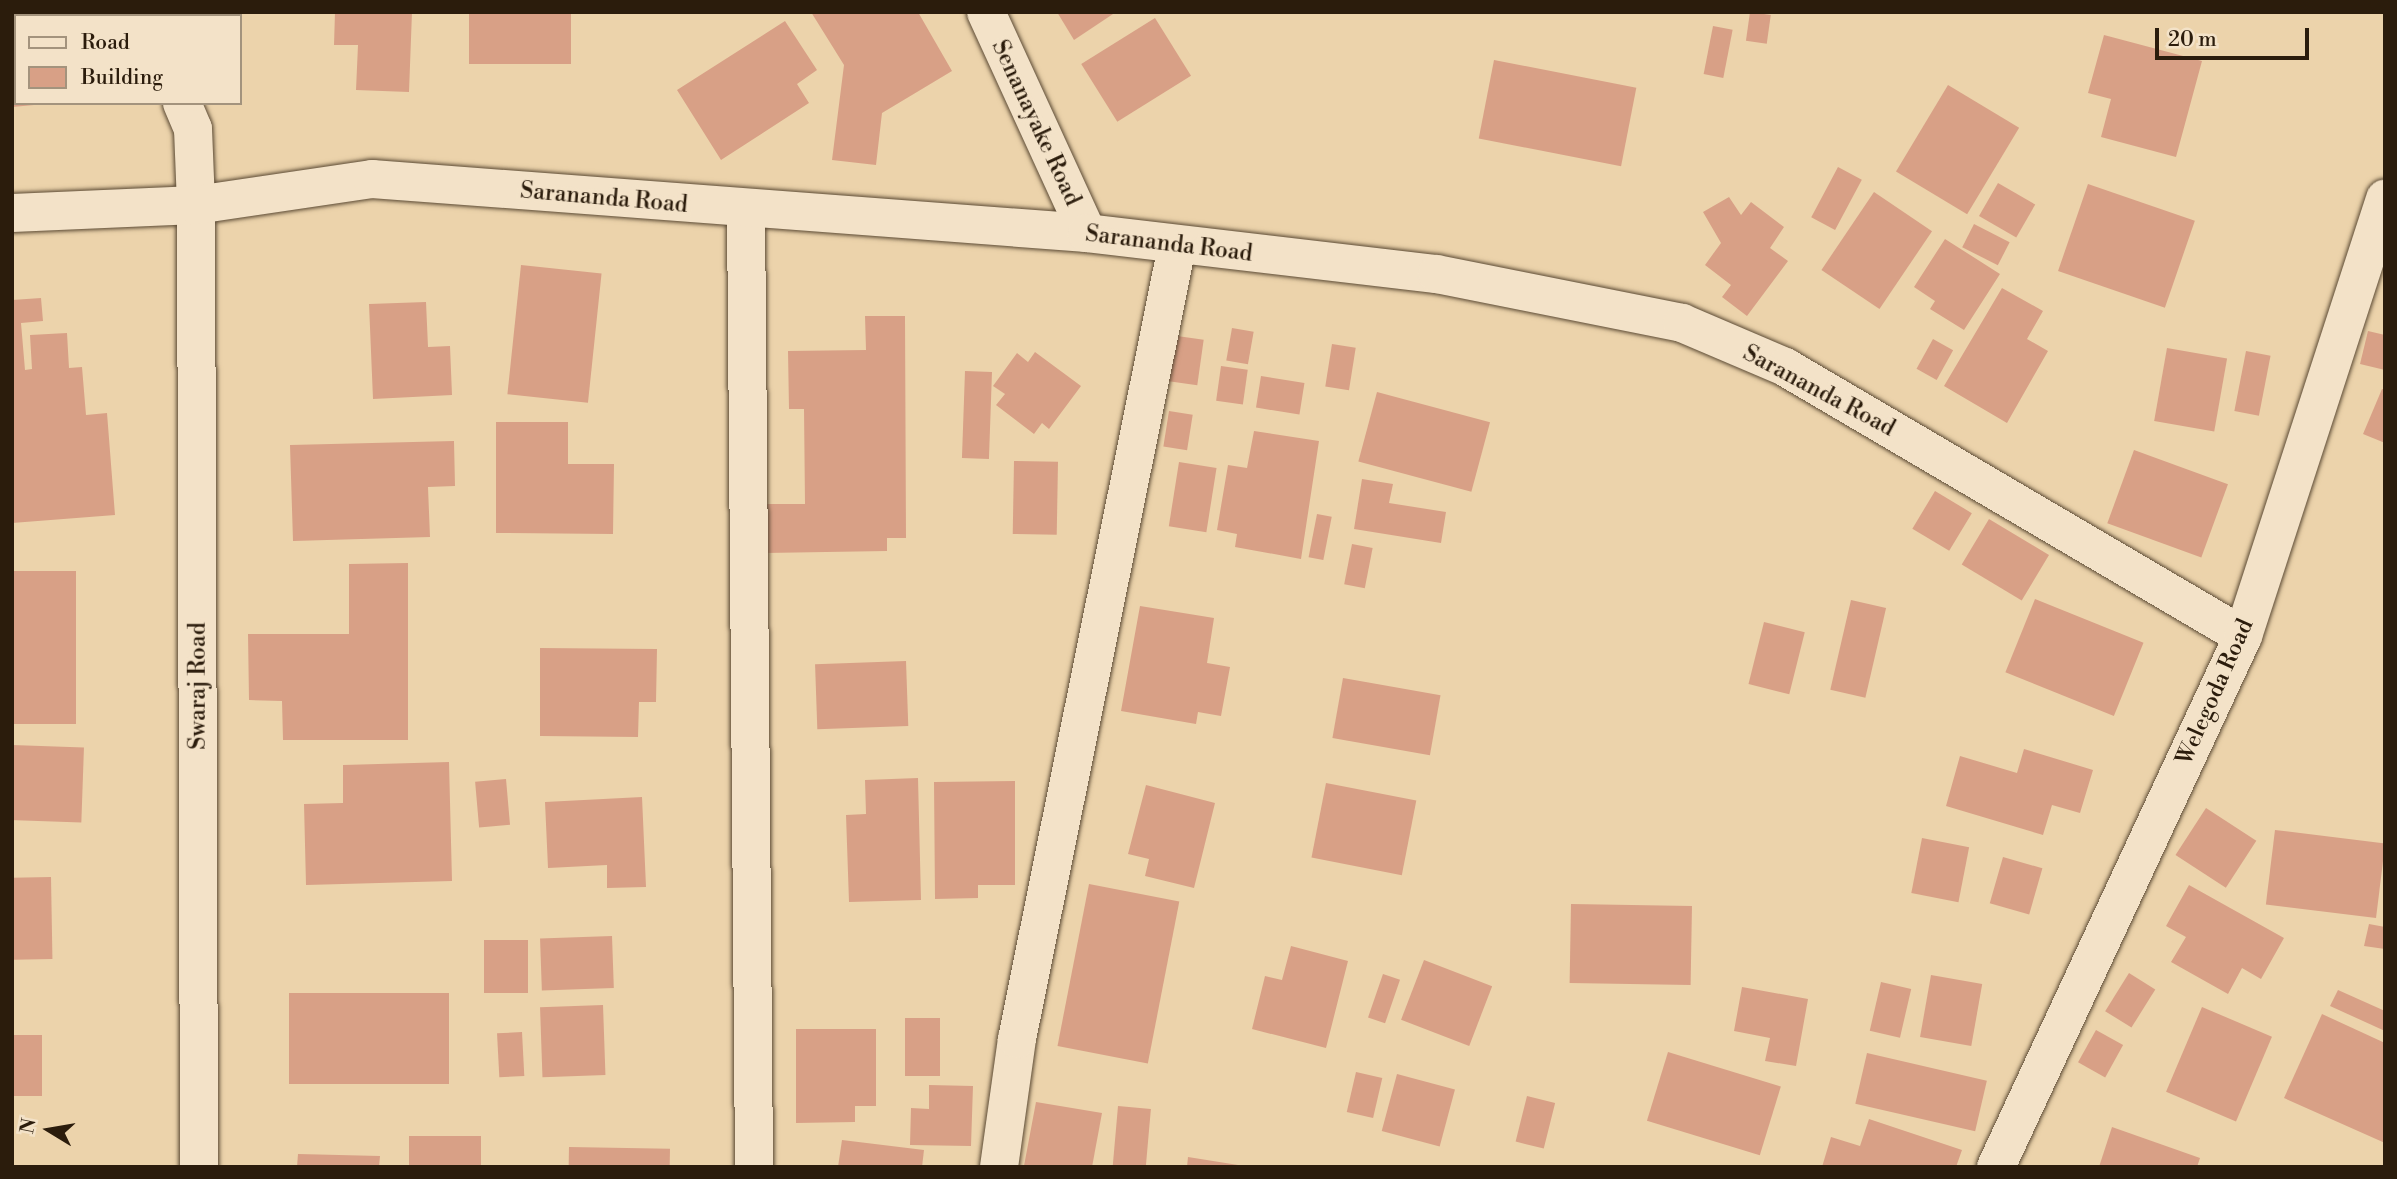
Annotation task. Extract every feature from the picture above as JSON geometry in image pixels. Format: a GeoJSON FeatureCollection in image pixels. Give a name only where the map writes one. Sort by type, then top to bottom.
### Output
{"type":"FeatureCollection","features":[{"type":"Feature","properties":{"kind":"street","name":"Senanayake Road"},"geometry":{"type":"LineString","coordinates":[[986,12],[1087,233]]}},
{"type":"Feature","properties":{"kind":"street","name":"Swaraj Road"},"geometry":{"type":"LineString","coordinates":[[183,105],[193,129],[196,205],[199,1167]]}},
{"type":"Feature","properties":{"kind":"street","name":"Sarananda Road"},"geometry":{"type":"LineString","coordinates":[[12,213],[196,205],[372,179],[1087,233],[1177,246],[1437,274],[1682,323],[1785,367],[2243,636]]}},
{"type":"Feature","properties":{"kind":"street","name":"Welegoda Road"},"geometry":{"type":"LineString","coordinates":[[1996,1167],[2243,636],[2385,198]]}},
{"type":"Feature","properties":{"kind":"street"},"geometry":{"type":"LineString","coordinates":[[746,209],[754,1167]]}},
{"type":"Feature","properties":{"kind":"street"},"geometry":{"type":"LineString","coordinates":[[999,1167],[1017,1039],[1177,246]]}},
{"type":"Feature","properties":{"kind":"building"},"geometry":{"type":"Polygon","coordinates":[[[12,12],[72,12],[14,14],[14,105],[34,105],[12,107],[12,12]]]}},
{"type":"Feature","properties":{"kind":"building"},"geometry":{"type":"Polygon","coordinates":[[[335,12],[412,12],[409,92],[356,90],[358,45],[334,45],[335,12]]]}},
{"type":"Feature","properties":{"kind":"building"},"geometry":{"type":"Polygon","coordinates":[[[469,12],[571,12],[571,64],[469,64],[469,12]]]}},
{"type":"Feature","properties":{"kind":"building"},"geometry":{"type":"Polygon","coordinates":[[[811,12],[918,12],[952,71],[882,113],[876,165],[832,160],[844,65],[811,12]]]}},
{"type":"Feature","properties":{"kind":"building"},"geometry":{"type":"Polygon","coordinates":[[[1057,12],[1116,12],[1074,40],[1057,12]]]}},
{"type":"Feature","properties":{"kind":"building"},"geometry":{"type":"Polygon","coordinates":[[[1750,12],[1771,15],[1767,44],[1746,41],[1750,12]]]}},
{"type":"Feature","properties":{"kind":"building"},"geometry":{"type":"Polygon","coordinates":[[[1155,18],[1191,76],[1117,122],[1081,64],[1155,18]]]}},
{"type":"Feature","properties":{"kind":"building"},"geometry":{"type":"Polygon","coordinates":[[[785,21],[817,70],[797,84],[809,103],[721,160],[677,90],[785,21]]]}},
{"type":"Feature","properties":{"kind":"building"},"geometry":{"type":"Polygon","coordinates":[[[1713,26],[1733,30],[1723,78],[1704,74],[1713,26]]]}},
{"type":"Feature","properties":{"kind":"building"},"geometry":{"type":"Polygon","coordinates":[[[2104,35],[2202,61],[2176,157],[2101,137],[2111,99],[2088,93],[2104,35]]]}},
{"type":"Feature","properties":{"kind":"building"},"geometry":{"type":"Polygon","coordinates":[[[1494,60],[1636,88],[1621,166],[1479,139],[1494,60]]]}},
{"type":"Feature","properties":{"kind":"building"},"geometry":{"type":"Polygon","coordinates":[[[1948,85],[2019,128],[1967,214],[1896,172],[1948,85]]]}},
{"type":"Feature","properties":{"kind":"building"},"geometry":{"type":"Polygon","coordinates":[[[1838,167],[1862,180],[1835,230],[1811,217],[1838,167]]]}},
{"type":"Feature","properties":{"kind":"building"},"geometry":{"type":"Polygon","coordinates":[[[1998,183],[2035,204],[2016,237],[1979,216],[1998,183]]]}},
{"type":"Feature","properties":{"kind":"building"},"geometry":{"type":"Polygon","coordinates":[[[2088,184],[2195,221],[2165,308],[2058,271],[2088,184]]]}},
{"type":"Feature","properties":{"kind":"building"},"geometry":{"type":"Polygon","coordinates":[[[1874,192],[1932,231],[1879,309],[1821,270],[1874,192]]]}},
{"type":"Feature","properties":{"kind":"building"},"geometry":{"type":"Polygon","coordinates":[[[1729,197],[1741,215],[1751,202],[1784,227],[1770,248],[1788,261],[1747,316],[1722,297],[1731,285],[1705,265],[1721,243],[1703,212],[1729,197]]]}},
{"type":"Feature","properties":{"kind":"building"},"geometry":{"type":"Polygon","coordinates":[[[1974,224],[2010,242],[1998,265],[1962,247],[1974,224]]]}},
{"type":"Feature","properties":{"kind":"building"},"geometry":{"type":"Polygon","coordinates":[[[1945,239],[2000,274],[1964,330],[1930,309],[1935,301],[1914,287],[1945,239]]]}},
{"type":"Feature","properties":{"kind":"building"},"geometry":{"type":"Polygon","coordinates":[[[521,265],[602,273],[588,403],[507,394],[521,265]]]}},
{"type":"Feature","properties":{"kind":"building"},"geometry":{"type":"Polygon","coordinates":[[[2002,288],[2043,311],[2027,339],[2048,351],[2007,423],[1944,386],[2002,288]]]}},
{"type":"Feature","properties":{"kind":"building"},"geometry":{"type":"Polygon","coordinates":[[[41,298],[43,321],[21,323],[25,370],[32,369],[30,335],[67,333],[69,368],[82,367],[86,415],[107,413],[115,515],[12,523],[12,300],[41,298]]]}},
{"type":"Feature","properties":{"kind":"building"},"geometry":{"type":"Polygon","coordinates":[[[426,302],[428,347],[450,346],[452,395],[373,399],[369,304],[426,302]]]}},
{"type":"Feature","properties":{"kind":"building"},"geometry":{"type":"Polygon","coordinates":[[[865,316],[905,316],[906,538],[887,538],[887,551],[765,553],[765,504],[805,504],[804,409],[789,409],[788,351],[866,350],[865,316]]]}},
{"type":"Feature","properties":{"kind":"building"},"geometry":{"type":"Polygon","coordinates":[[[1232,328],[1254,332],[1248,364],[1226,360],[1232,328]]]}},
{"type":"Feature","properties":{"kind":"building"},"geometry":{"type":"Polygon","coordinates":[[[2368,331],[2385,335],[2385,370],[2360,364],[2368,331]]]}},
{"type":"Feature","properties":{"kind":"building"},"geometry":{"type":"Polygon","coordinates":[[[1170,335],[1204,340],[1197,385],[1164,381],[1170,335]]]}},
{"type":"Feature","properties":{"kind":"building"},"geometry":{"type":"Polygon","coordinates":[[[1933,339],[1953,350],[1937,380],[1917,369],[1933,339]]]}},
{"type":"Feature","properties":{"kind":"building"},"geometry":{"type":"Polygon","coordinates":[[[1332,344],[1356,348],[1349,390],[1325,386],[1332,344]]]}},
{"type":"Feature","properties":{"kind":"building"},"geometry":{"type":"Polygon","coordinates":[[[2167,348],[2227,359],[2214,431],[2154,421],[2167,348]]]}},
{"type":"Feature","properties":{"kind":"building"},"geometry":{"type":"Polygon","coordinates":[[[2246,351],[2271,356],[2259,416],[2234,411],[2246,351]]]}},
{"type":"Feature","properties":{"kind":"building"},"geometry":{"type":"Polygon","coordinates":[[[1035,352],[1081,386],[1049,429],[1042,423],[1034,434],[996,405],[1005,394],[993,386],[1017,353],[1028,362],[1035,352]]]}},
{"type":"Feature","properties":{"kind":"building"},"geometry":{"type":"Polygon","coordinates":[[[1221,366],[1248,370],[1243,404],[1216,401],[1221,366]]]}},
{"type":"Feature","properties":{"kind":"building"},"geometry":{"type":"Polygon","coordinates":[[[965,371],[992,372],[989,459],[962,458],[965,371]]]}},
{"type":"Feature","properties":{"kind":"building"},"geometry":{"type":"Polygon","coordinates":[[[1261,376],[1304,383],[1299,414],[1256,408],[1261,376]]]}},
{"type":"Feature","properties":{"kind":"building"},"geometry":{"type":"Polygon","coordinates":[[[2382,389],[2385,390],[2385,443],[2363,434],[2382,389]]]}},
{"type":"Feature","properties":{"kind":"building"},"geometry":{"type":"Polygon","coordinates":[[[1377,392],[1490,422],[1471,492],[1358,462],[1377,392]]]}},
{"type":"Feature","properties":{"kind":"building"},"geometry":{"type":"Polygon","coordinates":[[[1169,411],[1193,415],[1187,450],[1163,447],[1169,411]]]}},
{"type":"Feature","properties":{"kind":"building"},"geometry":{"type":"Polygon","coordinates":[[[496,422],[568,422],[568,464],[614,464],[613,534],[496,533],[496,422]]]}},
{"type":"Feature","properties":{"kind":"building"},"geometry":{"type":"Polygon","coordinates":[[[1254,431],[1319,441],[1301,559],[1235,547],[1237,534],[1217,530],[1228,465],[1247,468],[1254,431]]]}},
{"type":"Feature","properties":{"kind":"building"},"geometry":{"type":"Polygon","coordinates":[[[454,441],[455,486],[428,487],[430,537],[293,541],[290,445],[454,441]]]}},
{"type":"Feature","properties":{"kind":"building"},"geometry":{"type":"Polygon","coordinates":[[[2134,450],[2228,484],[2201,557],[2107,523],[2134,450]]]}},
{"type":"Feature","properties":{"kind":"building"},"geometry":{"type":"Polygon","coordinates":[[[1014,461],[1058,462],[1057,535],[1013,534],[1014,461]]]}},
{"type":"Feature","properties":{"kind":"building"},"geometry":{"type":"Polygon","coordinates":[[[1179,462],[1217,468],[1206,532],[1169,526],[1179,462]]]}},
{"type":"Feature","properties":{"kind":"building"},"geometry":{"type":"Polygon","coordinates":[[[1362,479],[1393,484],[1389,503],[1446,512],[1441,543],[1354,529],[1362,479]]]}},
{"type":"Feature","properties":{"kind":"building"},"geometry":{"type":"Polygon","coordinates":[[[1935,491],[1972,513],[1949,551],[1912,529],[1935,491]]]}},
{"type":"Feature","properties":{"kind":"building"},"geometry":{"type":"Polygon","coordinates":[[[1317,514],[1332,517],[1323,560],[1309,557],[1317,514]]]}},
{"type":"Feature","properties":{"kind":"building"},"geometry":{"type":"Polygon","coordinates":[[[1989,519],[2049,555],[2022,600],[1962,564],[1989,519]]]}},
{"type":"Feature","properties":{"kind":"building"},"geometry":{"type":"Polygon","coordinates":[[[1352,544],[1373,548],[1365,588],[1344,584],[1352,544]]]}},
{"type":"Feature","properties":{"kind":"building"},"geometry":{"type":"Polygon","coordinates":[[[408,563],[408,740],[283,740],[282,701],[249,700],[248,634],[349,634],[349,564],[408,563]]]}},
{"type":"Feature","properties":{"kind":"building"},"geometry":{"type":"Polygon","coordinates":[[[12,571],[76,571],[76,724],[12,724],[12,571]]]}},
{"type":"Feature","properties":{"kind":"building"},"geometry":{"type":"Polygon","coordinates":[[[2035,599],[2143,643],[2114,716],[2005,672],[2035,599]]]}},
{"type":"Feature","properties":{"kind":"building"},"geometry":{"type":"Polygon","coordinates":[[[1851,600],[1886,608],[1865,698],[1830,690],[1851,600]]]}},
{"type":"Feature","properties":{"kind":"building"},"geometry":{"type":"Polygon","coordinates":[[[1140,606],[1214,618],[1207,663],[1230,667],[1221,716],[1198,712],[1196,724],[1121,711],[1140,606]]]}},
{"type":"Feature","properties":{"kind":"building"},"geometry":{"type":"Polygon","coordinates":[[[1764,622],[1805,632],[1789,694],[1749,684],[1764,622]]]}},
{"type":"Feature","properties":{"kind":"building"},"geometry":{"type":"Polygon","coordinates":[[[540,648],[657,649],[656,702],[639,702],[638,737],[540,736],[540,648]]]}},
{"type":"Feature","properties":{"kind":"building"},"geometry":{"type":"Polygon","coordinates":[[[906,661],[908,726],[817,729],[815,664],[906,661]]]}},
{"type":"Feature","properties":{"kind":"building"},"geometry":{"type":"Polygon","coordinates":[[[1343,678],[1440,695],[1430,755],[1332,738],[1343,678]]]}},
{"type":"Feature","properties":{"kind":"building"},"geometry":{"type":"Polygon","coordinates":[[[12,745],[84,748],[81,822],[12,820],[12,745]]]}},
{"type":"Feature","properties":{"kind":"building"},"geometry":{"type":"Polygon","coordinates":[[[2024,749],[2093,770],[2080,813],[2052,805],[2043,835],[1946,806],[1960,756],[2017,773],[2024,749]]]}},
{"type":"Feature","properties":{"kind":"building"},"geometry":{"type":"Polygon","coordinates":[[[449,762],[452,881],[306,885],[304,804],[343,803],[343,765],[449,762]]]}},
{"type":"Feature","properties":{"kind":"building"},"geometry":{"type":"Polygon","coordinates":[[[918,778],[921,900],[849,902],[846,815],[866,814],[865,780],[918,778]]]}},
{"type":"Feature","properties":{"kind":"building"},"geometry":{"type":"Polygon","coordinates":[[[506,779],[510,825],[479,828],[475,782],[506,779]]]}},
{"type":"Feature","properties":{"kind":"building"},"geometry":{"type":"Polygon","coordinates":[[[1015,781],[1015,885],[978,885],[978,898],[935,899],[934,782],[1015,781]]]}},
{"type":"Feature","properties":{"kind":"building"},"geometry":{"type":"Polygon","coordinates":[[[1326,783],[1416,801],[1402,875],[1311,858],[1326,783]]]}},
{"type":"Feature","properties":{"kind":"building"},"geometry":{"type":"Polygon","coordinates":[[[1146,785],[1215,803],[1194,888],[1145,876],[1149,859],[1128,854],[1146,785]]]}},
{"type":"Feature","properties":{"kind":"building"},"geometry":{"type":"Polygon","coordinates":[[[642,797],[646,887],[607,888],[607,865],[548,868],[545,802],[642,797]]]}},
{"type":"Feature","properties":{"kind":"building"},"geometry":{"type":"Polygon","coordinates":[[[2206,808],[2256,841],[2226,888],[2176,855],[2206,808]]]}},
{"type":"Feature","properties":{"kind":"building"},"geometry":{"type":"Polygon","coordinates":[[[2275,830],[2385,844],[2376,918],[2266,904],[2275,830]]]}},
{"type":"Feature","properties":{"kind":"building"},"geometry":{"type":"Polygon","coordinates":[[[1922,838],[1969,847],[1958,902],[1911,893],[1922,838]]]}},
{"type":"Feature","properties":{"kind":"building"},"geometry":{"type":"Polygon","coordinates":[[[2003,857],[2042,868],[2029,914],[1990,903],[2003,857]]]}},
{"type":"Feature","properties":{"kind":"building"},"geometry":{"type":"Polygon","coordinates":[[[51,877],[52,959],[13,960],[12,878],[51,877]]]}},
{"type":"Feature","properties":{"kind":"building"},"geometry":{"type":"Polygon","coordinates":[[[1089,884],[1179,902],[1148,1064],[1058,1046],[1089,884]]]}},
{"type":"Feature","properties":{"kind":"building"},"geometry":{"type":"Polygon","coordinates":[[[2189,885],[2284,938],[2261,979],[2242,968],[2228,994],[2171,962],[2186,937],[2166,926],[2189,885]]]}},
{"type":"Feature","properties":{"kind":"building"},"geometry":{"type":"Polygon","coordinates":[[[1571,904],[1692,906],[1691,985],[1570,983],[1571,904]]]}},
{"type":"Feature","properties":{"kind":"building"},"geometry":{"type":"Polygon","coordinates":[[[2369,924],[2385,927],[2385,949],[2364,946],[2369,924]]]}},
{"type":"Feature","properties":{"kind":"building"},"geometry":{"type":"Polygon","coordinates":[[[612,936],[614,988],[542,990],[540,939],[612,936]]]}},
{"type":"Feature","properties":{"kind":"building"},"geometry":{"type":"Polygon","coordinates":[[[484,940],[528,940],[528,993],[484,993],[484,940]]]}},
{"type":"Feature","properties":{"kind":"building"},"geometry":{"type":"Polygon","coordinates":[[[1291,946],[1348,961],[1326,1048],[1252,1029],[1265,976],[1282,980],[1291,946]]]}},
{"type":"Feature","properties":{"kind":"building"},"geometry":{"type":"Polygon","coordinates":[[[1424,960],[1492,986],[1469,1046],[1401,1020],[1424,960]]]}},
{"type":"Feature","properties":{"kind":"building"},"geometry":{"type":"Polygon","coordinates":[[[2129,973],[2155,989],[2131,1028],[2105,1011],[2129,973]]]}},
{"type":"Feature","properties":{"kind":"building"},"geometry":{"type":"Polygon","coordinates":[[[1383,974],[1400,980],[1385,1023],[1368,1017],[1383,974]]]}},
{"type":"Feature","properties":{"kind":"building"},"geometry":{"type":"Polygon","coordinates":[[[1931,975],[1982,984],[1971,1046],[1920,1037],[1931,975]]]}},
{"type":"Feature","properties":{"kind":"building"},"geometry":{"type":"Polygon","coordinates":[[[1881,982],[1911,989],[1900,1038],[1870,1031],[1881,982]]]}},
{"type":"Feature","properties":{"kind":"building"},"geometry":{"type":"Polygon","coordinates":[[[1742,987],[1808,999],[1796,1066],[1765,1061],[1770,1038],[1734,1031],[1742,987]]]}},
{"type":"Feature","properties":{"kind":"building"},"geometry":{"type":"Polygon","coordinates":[[[2338,990],[2385,1011],[2385,1031],[2330,1006],[2338,990]]]}},
{"type":"Feature","properties":{"kind":"building"},"geometry":{"type":"Polygon","coordinates":[[[289,993],[449,993],[449,1084],[289,1084],[289,993]]]}},
{"type":"Feature","properties":{"kind":"building"},"geometry":{"type":"Polygon","coordinates":[[[603,1005],[605,1075],[542,1077],[540,1007],[603,1005]]]}},
{"type":"Feature","properties":{"kind":"building"},"geometry":{"type":"Polygon","coordinates":[[[2202,1007],[2272,1037],[2236,1121],[2166,1092],[2202,1007]]]}},
{"type":"Feature","properties":{"kind":"building"},"geometry":{"type":"Polygon","coordinates":[[[2322,1014],[2385,1043],[2385,1143],[2284,1098],[2322,1014]]]}},
{"type":"Feature","properties":{"kind":"building"},"geometry":{"type":"Polygon","coordinates":[[[905,1018],[940,1018],[940,1076],[905,1076],[905,1018]]]}},
{"type":"Feature","properties":{"kind":"building"},"geometry":{"type":"Polygon","coordinates":[[[796,1029],[876,1029],[876,1106],[855,1106],[855,1122],[796,1123],[796,1029]]]}},
{"type":"Feature","properties":{"kind":"building"},"geometry":{"type":"Polygon","coordinates":[[[2096,1030],[2123,1045],[2105,1077],[2078,1062],[2096,1030]]]}},
{"type":"Feature","properties":{"kind":"building"},"geometry":{"type":"Polygon","coordinates":[[[522,1032],[524,1076],[499,1077],[497,1033],[522,1032]]]}},
{"type":"Feature","properties":{"kind":"building"},"geometry":{"type":"Polygon","coordinates":[[[12,1035],[42,1035],[42,1096],[12,1096],[12,1035]]]}},
{"type":"Feature","properties":{"kind":"building"},"geometry":{"type":"Polygon","coordinates":[[[1668,1052],[1781,1086],[1760,1155],[1647,1121],[1668,1052]]]}},
{"type":"Feature","properties":{"kind":"building"},"geometry":{"type":"Polygon","coordinates":[[[1867,1053],[1987,1081],[1975,1131],[1855,1104],[1867,1053]]]}},
{"type":"Feature","properties":{"kind":"building"},"geometry":{"type":"Polygon","coordinates":[[[1356,1072],[1382,1078],[1373,1118],[1347,1112],[1356,1072]]]}},
{"type":"Feature","properties":{"kind":"building"},"geometry":{"type":"Polygon","coordinates":[[[1397,1074],[1455,1090],[1440,1147],[1382,1131],[1397,1074]]]}},
{"type":"Feature","properties":{"kind":"building"},"geometry":{"type":"Polygon","coordinates":[[[929,1085],[973,1086],[971,1146],[910,1145],[911,1108],[929,1109],[929,1085]]]}},
{"type":"Feature","properties":{"kind":"building"},"geometry":{"type":"Polygon","coordinates":[[[1527,1096],[1555,1103],[1544,1149],[1516,1142],[1527,1096]]]}},
{"type":"Feature","properties":{"kind":"building"},"geometry":{"type":"Polygon","coordinates":[[[1036,1102],[1102,1113],[1092,1167],[1024,1166],[1036,1102]]]}},
{"type":"Feature","properties":{"kind":"building"},"geometry":{"type":"Polygon","coordinates":[[[1118,1106],[1151,1109],[1146,1167],[1113,1167],[1118,1106]]]}},
{"type":"Feature","properties":{"kind":"building"},"geometry":{"type":"Polygon","coordinates":[[[1869,1119],[1962,1150],[1956,1167],[1822,1167],[1831,1137],[1860,1146],[1869,1119]]]}},
{"type":"Feature","properties":{"kind":"building"},"geometry":{"type":"Polygon","coordinates":[[[2112,1127],[2200,1158],[2197,1167],[2099,1167],[2112,1127]]]}},
{"type":"Feature","properties":{"kind":"building"},"geometry":{"type":"Polygon","coordinates":[[[409,1136],[481,1136],[481,1167],[409,1167],[409,1136]]]}},
{"type":"Feature","properties":{"kind":"building"},"geometry":{"type":"Polygon","coordinates":[[[842,1140],[924,1150],[922,1167],[838,1167],[842,1140]]]}},
{"type":"Feature","properties":{"kind":"building"},"geometry":{"type":"Polygon","coordinates":[[[569,1147],[670,1149],[670,1167],[569,1167],[569,1147]]]}},
{"type":"Feature","properties":{"kind":"building"},"geometry":{"type":"Polygon","coordinates":[[[298,1154],[380,1156],[379,1167],[297,1167],[298,1154]]]}},
{"type":"Feature","properties":{"kind":"building"},"geometry":{"type":"Polygon","coordinates":[[[1188,1157],[1238,1165],[1238,1167],[1187,1167],[1188,1157]]]}}]}
